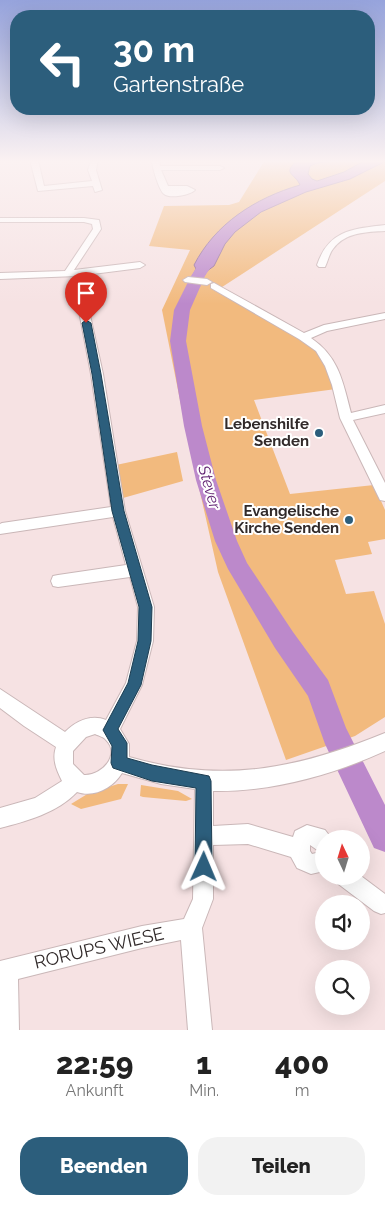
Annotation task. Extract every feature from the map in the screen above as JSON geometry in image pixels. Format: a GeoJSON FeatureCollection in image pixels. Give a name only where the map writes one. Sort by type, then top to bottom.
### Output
{"type":"FeatureCollection","features":[{"type":"Feature","properties":{"kind":"street"},"geometry":{"type":"LineString","coordinates":[[0,220],[84,220],[96,222],[97,229],[68,273]]}},
{"type":"Feature","properties":{"kind":"street"},"geometry":{"type":"LineString","coordinates":[[322,265],[330,247],[342,236],[357,231],[385,228]]}},
{"type":"Feature","properties":{"kind":"street"},"geometry":{"type":"LineString","coordinates":[[0,276],[68,273],[140,265]]}},
{"type":"Feature","properties":{"kind":"street"},"geometry":{"type":"LineString","coordinates":[[188,280],[209,283],[303,337],[320,350],[331,366],[346,418],[385,496]]}},
{"type":"Feature","properties":{"kind":"street"},"geometry":{"type":"LineString","coordinates":[[83,306],[118,511],[146,607],[145,641],[134,685],[110,730]]}},
{"type":"Feature","properties":{"kind":"street"},"geometry":{"type":"LineString","coordinates":[[303,337],[324,328],[385,316]]}},
{"type":"Feature","properties":{"kind":"street"},"geometry":{"type":"LineString","coordinates":[[346,418],[385,409]]}},
{"type":"Feature","properties":{"kind":"street"},"geometry":{"type":"LineString","coordinates":[[2,529],[118,511]]}},
{"type":"Feature","properties":{"kind":"street"},"geometry":{"type":"LineString","coordinates":[[58,581],[136,570]]}},
{"type":"Feature","properties":{"kind":"street"},"geometry":{"type":"LineString","coordinates":[[0,697],[30,720],[67,743]]}},
{"type":"Feature","properties":{"kind":"street"},"geometry":{"type":"LineString","coordinates":[[96,725],[110,730],[119,743],[121,750],[119,763],[114,772],[100,782],[84,784],[75,781],[65,770],[63,761],[67,743],[80,730],[88,726],[96,725]]}},
{"type":"Feature","properties":{"kind":"street"},"geometry":{"type":"LineString","coordinates":[[119,763],[152,773],[204,781],[232,782],[273,776],[331,762],[377,746]]}},
{"type":"Feature","properties":{"kind":"street"},"geometry":{"type":"LineString","coordinates":[[0,818],[39,808],[66,791],[75,781]]}},
{"type":"Feature","properties":{"kind":"street"},"geometry":{"type":"LineString","coordinates":[[200,1030],[191,928],[203,899],[204,781]]}},
{"type":"Feature","properties":{"kind":"street"},"geometry":{"type":"LineString","coordinates":[[204,836],[248,834],[299,848]]}},
{"type":"Feature","properties":{"kind":"street"},"geometry":{"type":"LineString","coordinates":[[315,836],[307,834],[302,838],[299,848],[301,858],[306,863],[315,864]]}},
{"type":"Feature","properties":{"kind":"street"},"geometry":{"type":"LineString","coordinates":[[356,885],[381,904]]}},
{"type":"Feature","properties":{"kind":"street","name":"RORUPS WIESE"},"geometry":{"type":"LineString","coordinates":[[7,1030],[3,971],[142,937],[191,928]]}},
{"type":"Feature","properties":{"kind":"shaded area"},"geometry":{"type":"Polygon","coordinates":[[[163,208],[343,208],[219,289],[298,337],[318,352],[336,389],[254,400],[290,494],[374,485],[385,510],[385,539],[368,542],[372,554],[335,560],[346,594],[374,591],[385,624],[385,717],[355,736],[286,760],[218,572],[186,430],[162,310],[190,250],[149,246],[163,208]]]}},
{"type":"Feature","properties":{"kind":"shaded area"},"geometry":{"type":"Polygon","coordinates":[[[247,208],[270,208],[261,212],[235,232],[225,244],[214,266],[204,276],[193,275],[196,269],[194,265],[203,250],[213,237],[247,208]]]}},
{"type":"Feature","properties":{"kind":"shaded area"},"geometry":{"type":"Polygon","coordinates":[[[177,452],[183,481],[123,498],[116,465],[177,452]]]}},
{"type":"Feature","properties":{"kind":"shaded area"},"geometry":{"type":"Polygon","coordinates":[[[118,784],[128,784],[121,799],[81,809],[71,804],[89,793],[118,784]]]}},
{"type":"Feature","properties":{"kind":"shaded area"},"geometry":{"type":"Polygon","coordinates":[[[141,785],[178,791],[192,799],[186,801],[143,797],[140,796],[141,785]]]}},
{"type":"Feature","properties":{"kind":"waterway","name":"Stever"},"geometry":{"type":"LineString","coordinates":[[214,251],[198,276],[182,310],[178,341],[193,426],[206,480],[226,541],[239,569],[284,640],[319,689],[335,734],[385,837]]}},
{"type":"Feature","properties":{"kind":"place","name":"Lebenshilfe Senden"},"geometry":{"type":"Point","coordinates":[319,433]}},
{"type":"Feature","properties":{"kind":"place","name":"Evangelische Kirche Senden"},"geometry":{"type":"Point","coordinates":[349,520]}},
{"type":"Feature","properties":{"kind":"route"},"geometry":{"type":"LineString","coordinates":[[86,323],[118,511],[146,607],[145,641],[134,685],[110,730],[116,736],[121,750],[119,763],[152,773],[204,781],[204,867]]}}]}
